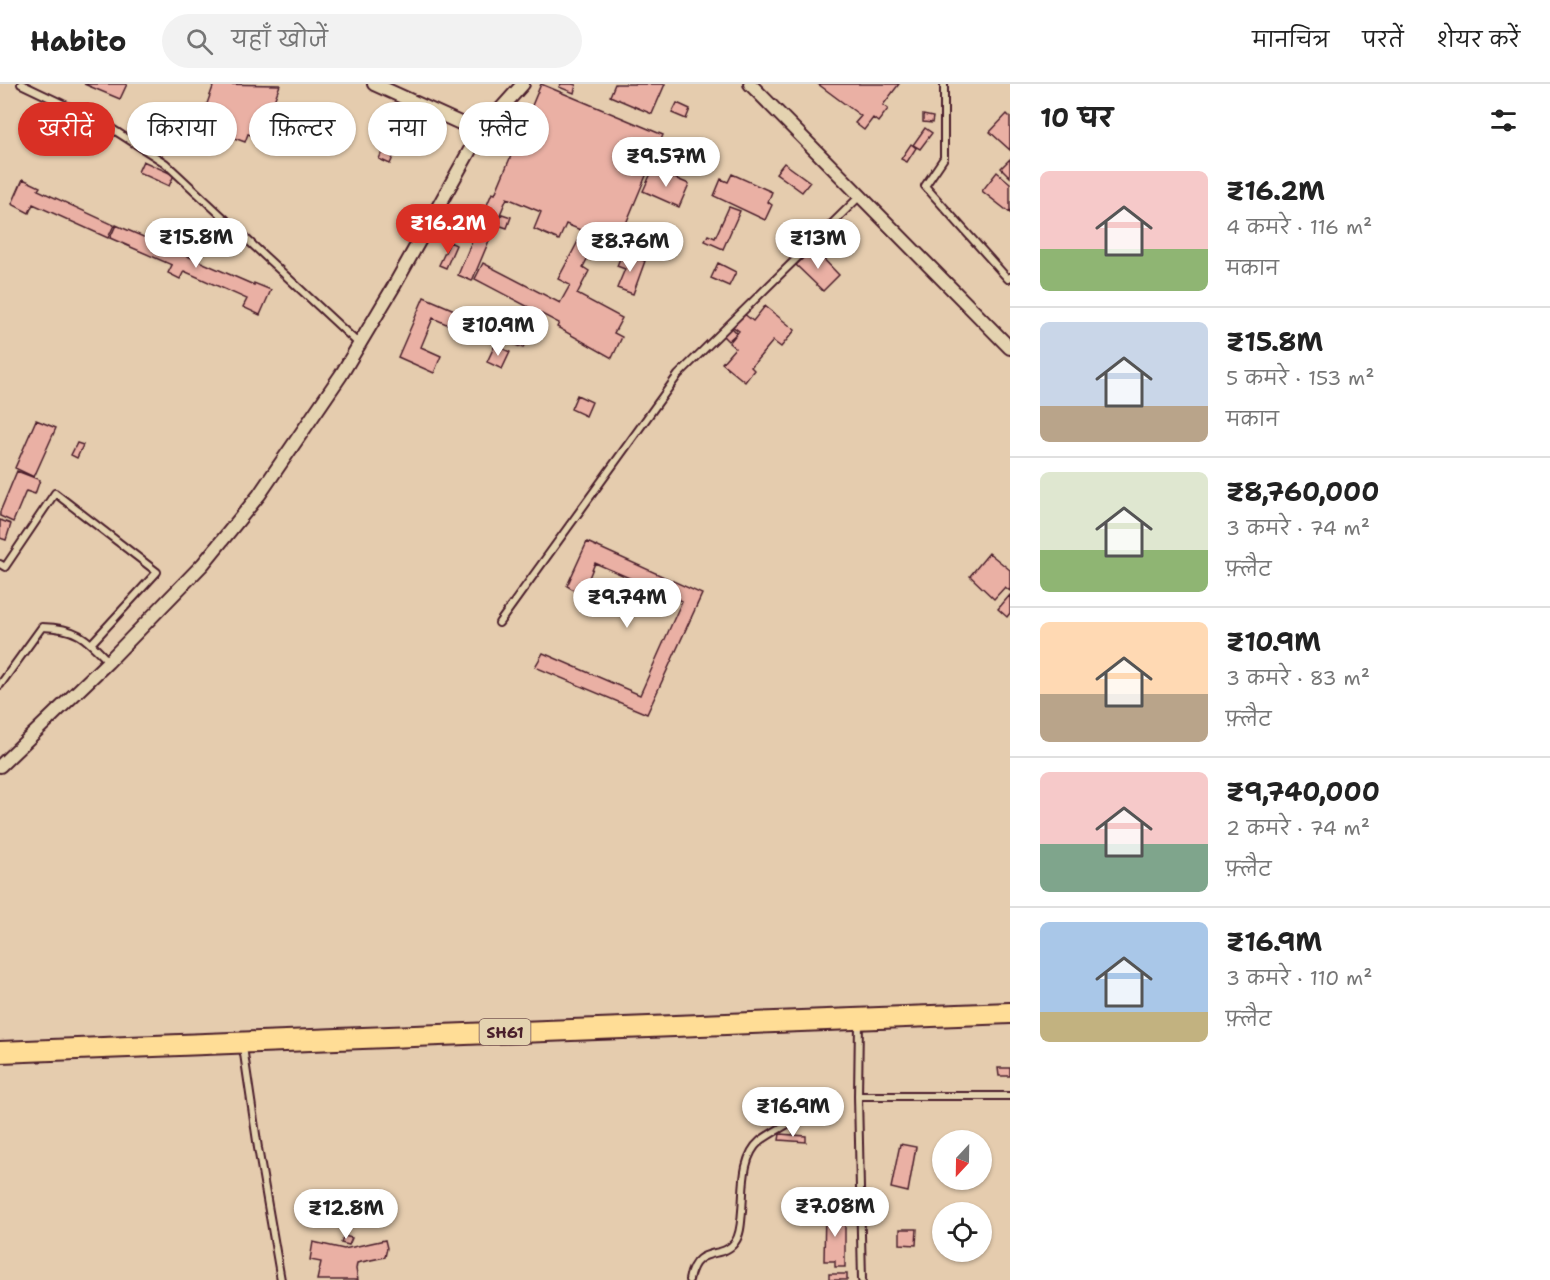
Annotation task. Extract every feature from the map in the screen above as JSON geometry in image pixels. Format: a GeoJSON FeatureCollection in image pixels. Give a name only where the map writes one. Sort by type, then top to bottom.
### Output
{"type":"FeatureCollection","features":[{"type":"Feature","properties":{"kind":"main road","name":"SH61"},"geometry":{"type":"LineString","coordinates":[[0,1052],[1010,1013]]}},
{"type":"Feature","properties":{"kind":"street"},"geometry":{"type":"LineString","coordinates":[[374,84],[459,122]]}},
{"type":"Feature","properties":{"kind":"street"},"geometry":{"type":"LineString","coordinates":[[507,102],[523,84]]}},
{"type":"Feature","properties":{"kind":"street"},"geometry":{"type":"LineString","coordinates":[[750,84],[1010,348]]}},
{"type":"Feature","properties":{"kind":"street"},"geometry":{"type":"LineString","coordinates":[[0,766],[108,662],[203,564],[259,495],[341,375],[466,156]]}},
{"type":"Feature","properties":{"kind":"lane"},"geometry":{"type":"LineString","coordinates":[[21,84],[104,123],[165,164],[359,344]]}},
{"type":"Feature","properties":{"kind":"lane"},"geometry":{"type":"LineString","coordinates":[[944,84],[944,158],[925,186],[1008,279],[1010,277]]}},
{"type":"Feature","properties":{"kind":"lane"},"geometry":{"type":"LineString","coordinates":[[500,623],[678,375],[860,195]]}},
{"type":"Feature","properties":{"kind":"lane"},"geometry":{"type":"LineString","coordinates":[[0,564],[5,567],[55,494],[157,572],[92,644]]}},
{"type":"Feature","properties":{"kind":"lane"},"geometry":{"type":"LineString","coordinates":[[0,685],[42,627],[62,628],[85,637],[108,662]]}},
{"type":"Feature","properties":{"kind":"lane"},"geometry":{"type":"LineString","coordinates":[[859,1018],[858,1096],[862,1280]]}},
{"type":"Feature","properties":{"kind":"lane"},"geometry":{"type":"LineString","coordinates":[[243,1043],[258,1148],[281,1280]]}},
{"type":"Feature","properties":{"kind":"lane"},"geometry":{"type":"LineString","coordinates":[[858,1096],[1010,1096]]}},
{"type":"Feature","properties":{"kind":"lane"},"geometry":{"type":"LineString","coordinates":[[689,1280],[697,1261],[705,1255],[729,1248],[736,1241],[741,1227],[746,1166],[750,1154],[759,1142],[799,1118]]}},
{"type":"Feature","properties":{"kind":"building"},"geometry":{"type":"Polygon","coordinates":[[[84,84],[127,84],[120,99],[84,84]]]}},
{"type":"Feature","properties":{"kind":"building"},"geometry":{"type":"Polygon","coordinates":[[[214,84],[280,85],[274,102],[249,102],[249,134],[245,142],[237,139],[237,102],[208,102],[214,84]]]}},
{"type":"Feature","properties":{"kind":"building"},"geometry":{"type":"Polygon","coordinates":[[[541,84],[663,135],[617,245],[566,224],[559,240],[534,229],[541,212],[507,198],[472,281],[458,275],[492,193],[495,194],[511,156],[549,156],[549,102],[533,102],[541,84]]]}},
{"type":"Feature","properties":{"kind":"building"},"geometry":{"type":"Polygon","coordinates":[[[561,84],[576,85],[574,93],[559,87],[561,84]]]}},
{"type":"Feature","properties":{"kind":"building"},"geometry":{"type":"Polygon","coordinates":[[[615,84],[665,84],[652,114],[610,96],[615,84]]]}},
{"type":"Feature","properties":{"kind":"building"},"geometry":{"type":"Polygon","coordinates":[[[818,84],[899,84],[883,105],[888,109],[878,122],[873,118],[864,130],[855,123],[861,116],[818,84]]]}},
{"type":"Feature","properties":{"kind":"building"},"geometry":{"type":"Polygon","coordinates":[[[677,103],[690,109],[686,119],[672,113],[677,103]]]}},
{"type":"Feature","properties":{"kind":"building"},"geometry":{"type":"Polygon","coordinates":[[[1007,114],[1010,117],[1010,150],[990,132],[1007,114]]]}},
{"type":"Feature","properties":{"kind":"building"},"geometry":{"type":"Polygon","coordinates":[[[923,115],[933,117],[932,123],[923,122],[923,115]]]}},
{"type":"Feature","properties":{"kind":"building"},"geometry":{"type":"Polygon","coordinates":[[[925,128],[932,133],[920,149],[913,145],[925,128]]]}},
{"type":"Feature","properties":{"kind":"building"},"geometry":{"type":"Polygon","coordinates":[[[911,144],[916,148],[907,162],[901,159],[911,144]]]}},
{"type":"Feature","properties":{"kind":"building"},"geometry":{"type":"Polygon","coordinates":[[[380,156],[394,156],[390,164],[379,159],[380,156]]]}},
{"type":"Feature","properties":{"kind":"building"},"geometry":{"type":"Polygon","coordinates":[[[1010,159],[1010,177],[1001,168],[1010,159]]]}},
{"type":"Feature","properties":{"kind":"building"},"geometry":{"type":"Polygon","coordinates":[[[143,161],[174,175],[169,186],[138,172],[143,161]]]}},
{"type":"Feature","properties":{"kind":"building"},"geometry":{"type":"Polygon","coordinates":[[[784,163],[810,182],[802,192],[776,173],[784,163]]]}},
{"type":"Feature","properties":{"kind":"building"},"geometry":{"type":"Polygon","coordinates":[[[653,169],[689,184],[679,207],[643,191],[653,169]]]}},
{"type":"Feature","properties":{"kind":"building"},"geometry":{"type":"Polygon","coordinates":[[[997,172],[1010,183],[1010,213],[982,191],[997,172]]]}},
{"type":"Feature","properties":{"kind":"building"},"geometry":{"type":"Polygon","coordinates":[[[732,174],[772,192],[768,202],[772,205],[765,220],[714,196],[721,179],[728,182],[732,174]]]}},
{"type":"Feature","properties":{"kind":"building"},"geometry":{"type":"Polygon","coordinates":[[[23,179],[40,187],[38,190],[114,225],[108,238],[33,204],[29,213],[12,204],[23,179]]]}},
{"type":"Feature","properties":{"kind":"building"},"geometry":{"type":"Polygon","coordinates":[[[729,207],[740,211],[723,249],[705,241],[708,235],[715,238],[729,207]]]}},
{"type":"Feature","properties":{"kind":"building"},"geometry":{"type":"Polygon","coordinates":[[[502,214],[511,217],[507,228],[498,225],[502,214]]]}},
{"type":"Feature","properties":{"kind":"building"},"geometry":{"type":"Polygon","coordinates":[[[116,225],[254,285],[254,283],[271,290],[260,315],[243,307],[247,299],[184,271],[180,279],[168,273],[172,265],[110,238],[116,225]]]}},
{"type":"Feature","properties":{"kind":"building"},"geometry":{"type":"Polygon","coordinates":[[[583,232],[597,240],[583,267],[589,271],[577,294],[622,318],[614,333],[622,337],[612,358],[557,327],[559,323],[475,279],[483,263],[560,303],[570,285],[558,279],[583,232]]]}},
{"type":"Feature","properties":{"kind":"building"},"geometry":{"type":"Polygon","coordinates":[[[450,242],[456,245],[446,268],[439,265],[450,242]]]}},
{"type":"Feature","properties":{"kind":"building"},"geometry":{"type":"Polygon","coordinates":[[[813,248],[839,275],[823,291],[796,265],[813,248]]]}},
{"type":"Feature","properties":{"kind":"building"},"geometry":{"type":"Polygon","coordinates":[[[622,253],[645,261],[633,294],[617,288],[625,269],[617,266],[622,253]]]}},
{"type":"Feature","properties":{"kind":"building"},"geometry":{"type":"Polygon","coordinates":[[[718,263],[736,272],[729,286],[711,278],[718,263]]]}},
{"type":"Feature","properties":{"kind":"building"},"geometry":{"type":"Polygon","coordinates":[[[424,297],[459,312],[453,327],[433,318],[421,347],[441,356],[434,373],[398,357],[424,297]]]}},
{"type":"Feature","properties":{"kind":"building"},"geometry":{"type":"Polygon","coordinates":[[[765,306],[795,330],[781,347],[773,341],[751,367],[754,370],[745,382],[722,363],[735,348],[729,343],[739,331],[732,326],[743,313],[753,321],[765,306]]]}},
{"type":"Feature","properties":{"kind":"building"},"geometry":{"type":"Polygon","coordinates":[[[520,323],[530,327],[523,348],[513,344],[520,323]]]}},
{"type":"Feature","properties":{"kind":"building"},"geometry":{"type":"Polygon","coordinates":[[[730,326],[737,333],[728,341],[722,335],[730,326]]]}},
{"type":"Feature","properties":{"kind":"building"},"geometry":{"type":"Polygon","coordinates":[[[495,345],[510,352],[502,369],[487,362],[495,345]]]}},
{"type":"Feature","properties":{"kind":"building"},"geometry":{"type":"Polygon","coordinates":[[[577,395],[592,402],[586,416],[571,409],[577,395]]]}},
{"type":"Feature","properties":{"kind":"building"},"geometry":{"type":"Polygon","coordinates":[[[36,420],[56,428],[34,477],[15,468],[36,420]]]}},
{"type":"Feature","properties":{"kind":"building"},"geometry":{"type":"Polygon","coordinates":[[[77,443],[83,445],[77,458],[71,455],[77,443]]]}},
{"type":"Feature","properties":{"kind":"building"},"geometry":{"type":"Polygon","coordinates":[[[17,471],[40,480],[35,494],[26,491],[13,522],[0,516],[0,512],[17,471]]]}},
{"type":"Feature","properties":{"kind":"building"},"geometry":{"type":"Polygon","coordinates":[[[0,520],[11,524],[6,540],[0,538],[0,520]]]}},
{"type":"Feature","properties":{"kind":"building"},"geometry":{"type":"Polygon","coordinates":[[[587,542],[702,594],[647,714],[535,667],[543,653],[640,695],[682,601],[595,563],[582,595],[567,586],[587,542]]]}},
{"type":"Feature","properties":{"kind":"building"},"geometry":{"type":"Polygon","coordinates":[[[989,553],[1010,570],[1010,591],[1005,587],[994,599],[970,576],[989,553]]]}},
{"type":"Feature","properties":{"kind":"building"},"geometry":{"type":"Polygon","coordinates":[[[1010,595],[1010,613],[1007,617],[998,609],[1010,595]]]}},
{"type":"Feature","properties":{"kind":"building"},"geometry":{"type":"Polygon","coordinates":[[[998,1068],[1010,1068],[1010,1076],[999,1076],[998,1068]]]}},
{"type":"Feature","properties":{"kind":"building"},"geometry":{"type":"Polygon","coordinates":[[[780,1134],[806,1136],[806,1142],[779,1140],[780,1134]]]}},
{"type":"Feature","properties":{"kind":"building"},"geometry":{"type":"Polygon","coordinates":[[[900,1144],[916,1147],[908,1192],[891,1188],[900,1144]]]}},
{"type":"Feature","properties":{"kind":"building"},"geometry":{"type":"Polygon","coordinates":[[[825,1211],[845,1211],[845,1267],[835,1267],[835,1261],[824,1261],[825,1211]]]}},
{"type":"Feature","properties":{"kind":"building"},"geometry":{"type":"Polygon","coordinates":[[[900,1229],[917,1229],[916,1245],[900,1244],[900,1229]]]}},
{"type":"Feature","properties":{"kind":"building"},"geometry":{"type":"Polygon","coordinates":[[[344,1236],[352,1238],[349,1245],[341,1243],[344,1236]]]}},
{"type":"Feature","properties":{"kind":"building"},"geometry":{"type":"Polygon","coordinates":[[[385,1240],[387,1248],[385,1257],[357,1263],[358,1280],[317,1280],[321,1262],[310,1260],[313,1242],[344,1249],[385,1240]]]}},
{"type":"Feature","properties":{"kind":"building"},"geometry":{"type":"Polygon","coordinates":[[[829,1274],[847,1274],[847,1280],[829,1280],[829,1274]]]}}]}
